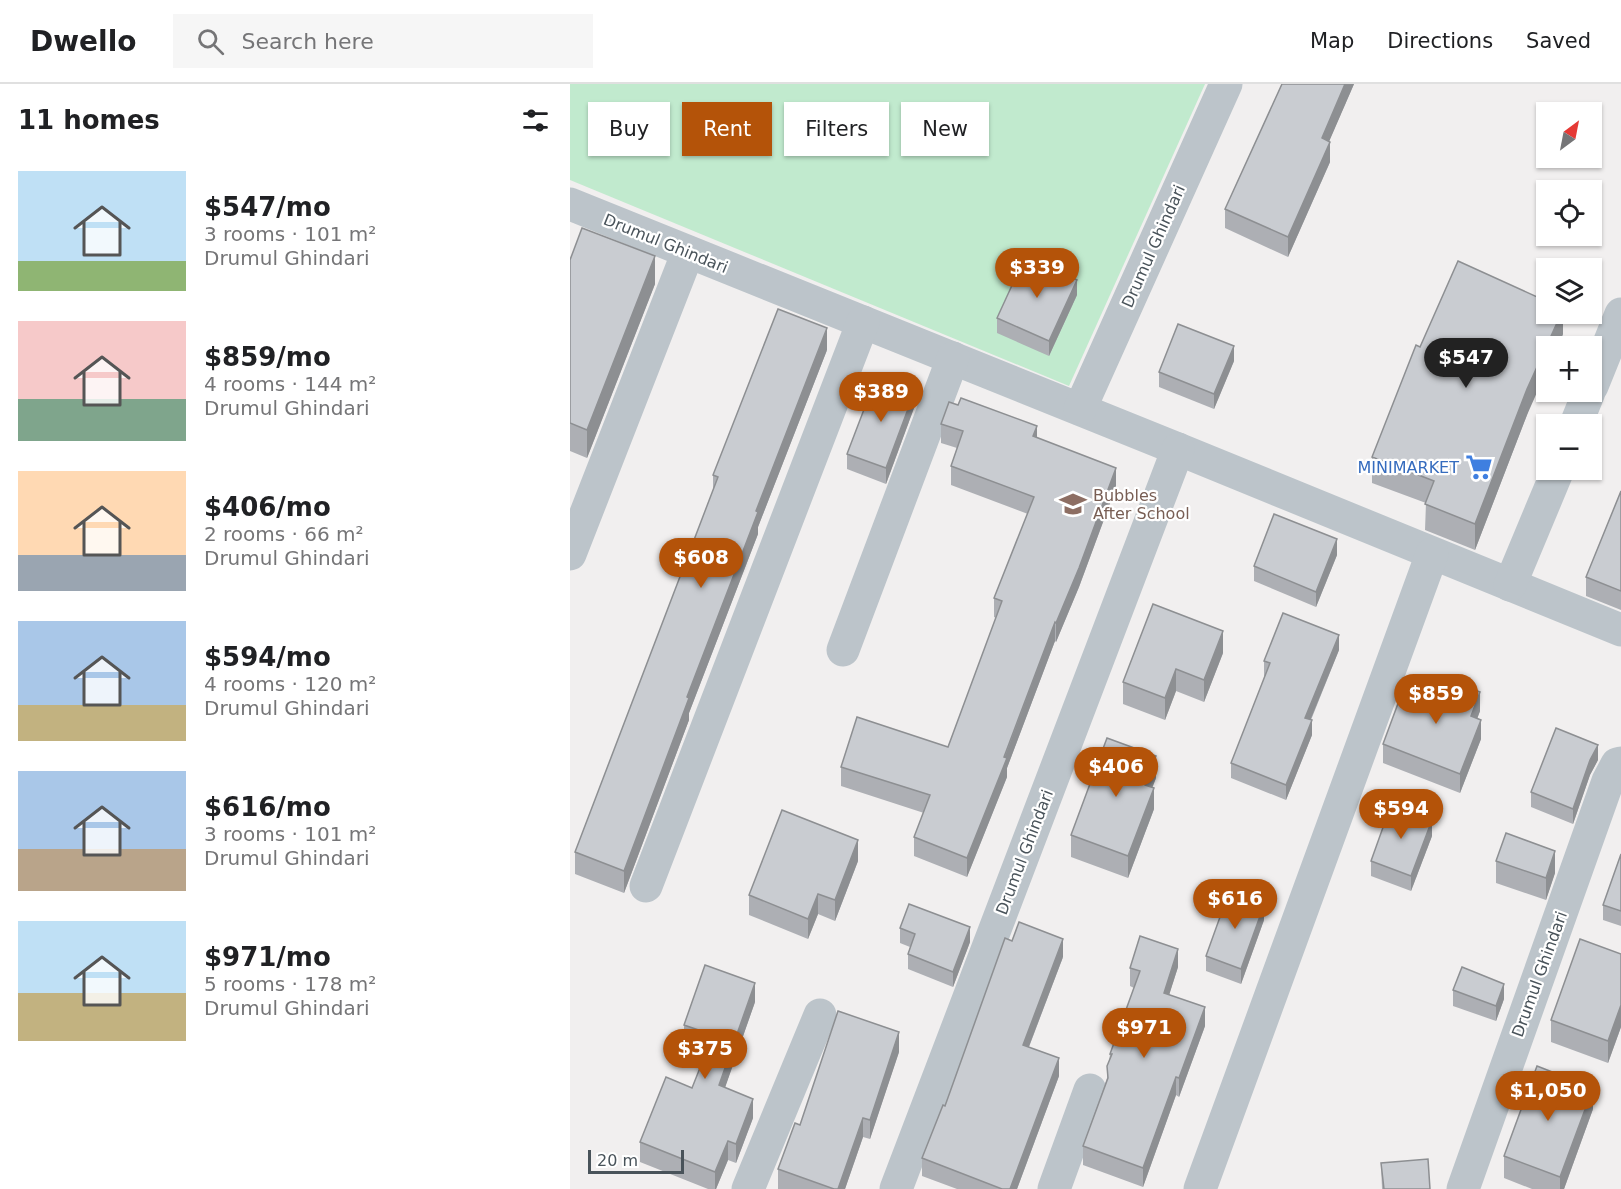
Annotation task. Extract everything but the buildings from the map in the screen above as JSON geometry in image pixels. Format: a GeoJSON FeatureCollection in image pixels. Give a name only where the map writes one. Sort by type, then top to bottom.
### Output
{"type":"FeatureCollection","features":[{"type":"Feature","properties":{"kind":"street","name":"Drumul Ghindari"},"geometry":{"type":"LineString","coordinates":[[1080,409],[1226,84]]}},
{"type":"Feature","properties":{"kind":"street","name":"Drumul Ghindari"},"geometry":{"type":"LineString","coordinates":[[570,204],[1621,630]]}},
{"type":"Feature","properties":{"kind":"street"},"geometry":{"type":"LineString","coordinates":[[570,554],[688,252]]}},
{"type":"Feature","properties":{"kind":"street"},"geometry":{"type":"LineString","coordinates":[[1602,361],[1621,314]]}},
{"type":"Feature","properties":{"kind":"street"},"geometry":{"type":"LineString","coordinates":[[646,886],[863,321]]}},
{"type":"Feature","properties":{"kind":"street"},"geometry":{"type":"LineString","coordinates":[[843,650],[953,358]]}},
{"type":"Feature","properties":{"kind":"street","name":"Drumul Ghindari"},"geometry":{"type":"LineString","coordinates":[[896,1189],[1178,449]]}},
{"type":"Feature","properties":{"kind":"street"},"geometry":{"type":"LineString","coordinates":[[1510,585],[1554,480]]}},
{"type":"Feature","properties":{"kind":"street"},"geometry":{"type":"LineString","coordinates":[[1200,1189],[1432,554]]}},
{"type":"Feature","properties":{"kind":"street","name":"Drumul Ghindari"},"geometry":{"type":"LineString","coordinates":[[1462,1189],[1608,781],[1617,764],[1621,762]]}},
{"type":"Feature","properties":{"kind":"street"},"geometry":{"type":"LineString","coordinates":[[748,1189],[820,1016]]}},
{"type":"Feature","properties":{"kind":"street"},"geometry":{"type":"LineString","coordinates":[[1054,1189],[1090,1090]]}},
{"type":"Feature","properties":{"kind":"green space"},"geometry":{"type":"Polygon","coordinates":[[[570,84],[1205,84],[1069,386],[570,180],[570,84]]]}},
{"type":"Feature","properties":{"kind":"place","name":"MINIMARKET"},"geometry":{"type":"Point","coordinates":[1479,467]}},
{"type":"Feature","properties":{"kind":"place","name":"Bubbles After School"},"geometry":{"type":"Point","coordinates":[1073,504]}}]}
